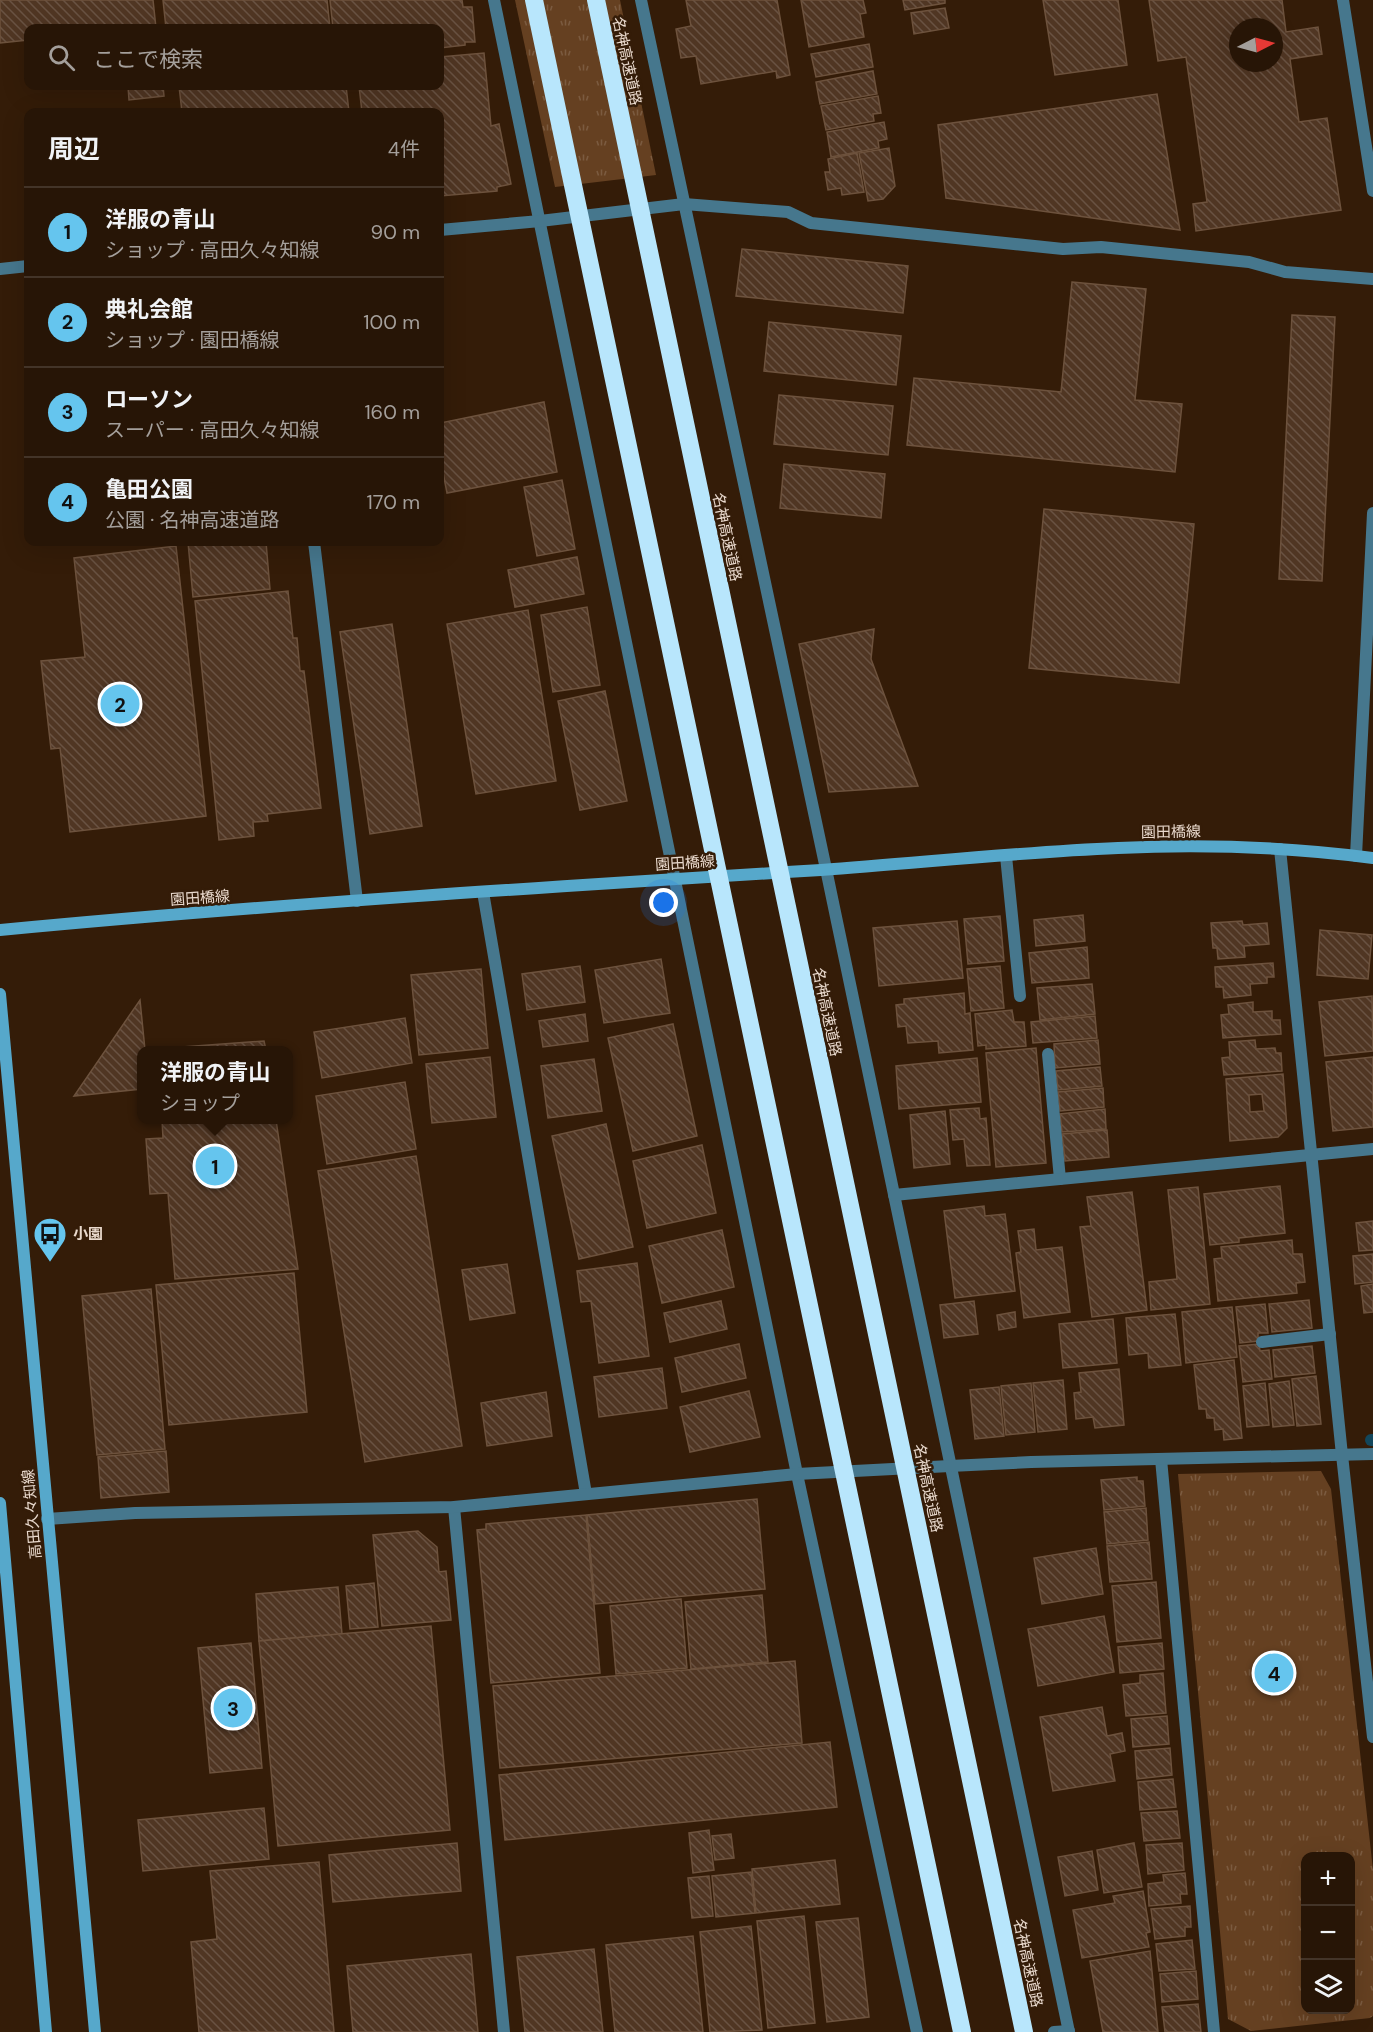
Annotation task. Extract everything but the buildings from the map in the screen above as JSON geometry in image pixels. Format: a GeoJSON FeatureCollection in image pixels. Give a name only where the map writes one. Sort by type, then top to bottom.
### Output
{"type":"FeatureCollection","features":[{"type":"Feature","properties":{"kind":"highway"},"geometry":{"type":"LineString","coordinates":[[534,0],[962,2032]]}},
{"type":"Feature","properties":{"kind":"highway","name":"名神高速道路"},"geometry":{"type":"LineString","coordinates":[[596,0],[1024,2032]]}},
{"type":"Feature","properties":{"kind":"main road","name":"園田橋線"},"geometry":{"type":"LineString","coordinates":[[0,930],[357,901],[1128,847],[1205,846],[1280,849],[1373,858]]}},
{"type":"Feature","properties":{"kind":"main road","name":"高田久々知線"},"geometry":{"type":"LineString","coordinates":[[0,994],[95,2032]]}},
{"type":"Feature","properties":{"kind":"main road","name":"高田久々知線"},"geometry":{"type":"LineString","coordinates":[[0,1503],[46,2032]]}},
{"type":"Feature","properties":{"kind":"street"},"geometry":{"type":"LineString","coordinates":[[494,0],[796,1474],[917,2032]]}},
{"type":"Feature","properties":{"kind":"street"},"geometry":{"type":"LineString","coordinates":[[641,0],[826,869],[1069,2031],[1054,2032]]}},
{"type":"Feature","properties":{"kind":"street"},"geometry":{"type":"LineString","coordinates":[[1343,0],[1373,192]]}},
{"type":"Feature","properties":{"kind":"street"},"geometry":{"type":"LineString","coordinates":[[444,230],[684,204],[788,212],[811,223],[1064,249],[1101,247],[1249,262],[1285,272],[1373,279]]}},
{"type":"Feature","properties":{"kind":"street"},"geometry":{"type":"LineString","coordinates":[[0,269],[24,266]]}},
{"type":"Feature","properties":{"kind":"street"},"geometry":{"type":"LineString","coordinates":[[1356,856],[1373,513]]}},
{"type":"Feature","properties":{"kind":"street"},"geometry":{"type":"LineString","coordinates":[[314,546],[357,901]]}},
{"type":"Feature","properties":{"kind":"street"},"geometry":{"type":"LineString","coordinates":[[1280,849],[1342,1455],[1368,1649],[1373,1737]]}},
{"type":"Feature","properties":{"kind":"street"},"geometry":{"type":"LineString","coordinates":[[1006,856],[1020,996]]}},
{"type":"Feature","properties":{"kind":"street"},"geometry":{"type":"LineString","coordinates":[[483,892],[586,1494]]}},
{"type":"Feature","properties":{"kind":"street"},"geometry":{"type":"LineString","coordinates":[[1048,1054],[1060,1179]]}},
{"type":"Feature","properties":{"kind":"street"},"geometry":{"type":"LineString","coordinates":[[894,1195],[1373,1149]]}},
{"type":"Feature","properties":{"kind":"street"},"geometry":{"type":"LineString","coordinates":[[1262,1342],[1330,1334]]}},
{"type":"Feature","properties":{"kind":"street"},"geometry":{"type":"LineString","coordinates":[[47,1519],[135,1513],[454,1507],[796,1474],[950,1466],[1373,1454]]}},
{"type":"Feature","properties":{"kind":"street"},"geometry":{"type":"LineString","coordinates":[[1161,1459],[1214,2032]]}},
{"type":"Feature","properties":{"kind":"street"},"geometry":{"type":"LineString","coordinates":[[454,1507],[504,2032]]}},
{"type":"Feature","properties":{"kind":"green space"},"geometry":{"type":"Polygon","coordinates":[[[515,0],[620,0],[656,175],[555,187],[515,0]]]}},
{"type":"Feature","properties":{"kind":"green space"},"geometry":{"type":"Polygon","coordinates":[[[1321,1471],[1331,1489],[1373,1870],[1373,2016],[1251,2031],[1228,2019],[1178,1474],[1321,1471]]]}},
{"type":"Feature","properties":{"kind":"place","name":"典礼会館"},"geometry":{"type":"Point","coordinates":[120,704]}},
{"type":"Feature","properties":{"kind":"place","name":"洋服の青山"},"geometry":{"type":"Point","coordinates":[215,1166]}},
{"type":"Feature","properties":{"kind":"place","name":"小園"},"geometry":{"type":"Point","coordinates":[50,1263]}},
{"type":"Feature","properties":{"kind":"place","name":"亀田公園"},"geometry":{"type":"Point","coordinates":[1274,1673]}},
{"type":"Feature","properties":{"kind":"place","name":"ローソン"},"geometry":{"type":"Point","coordinates":[233,1708]}}]}
